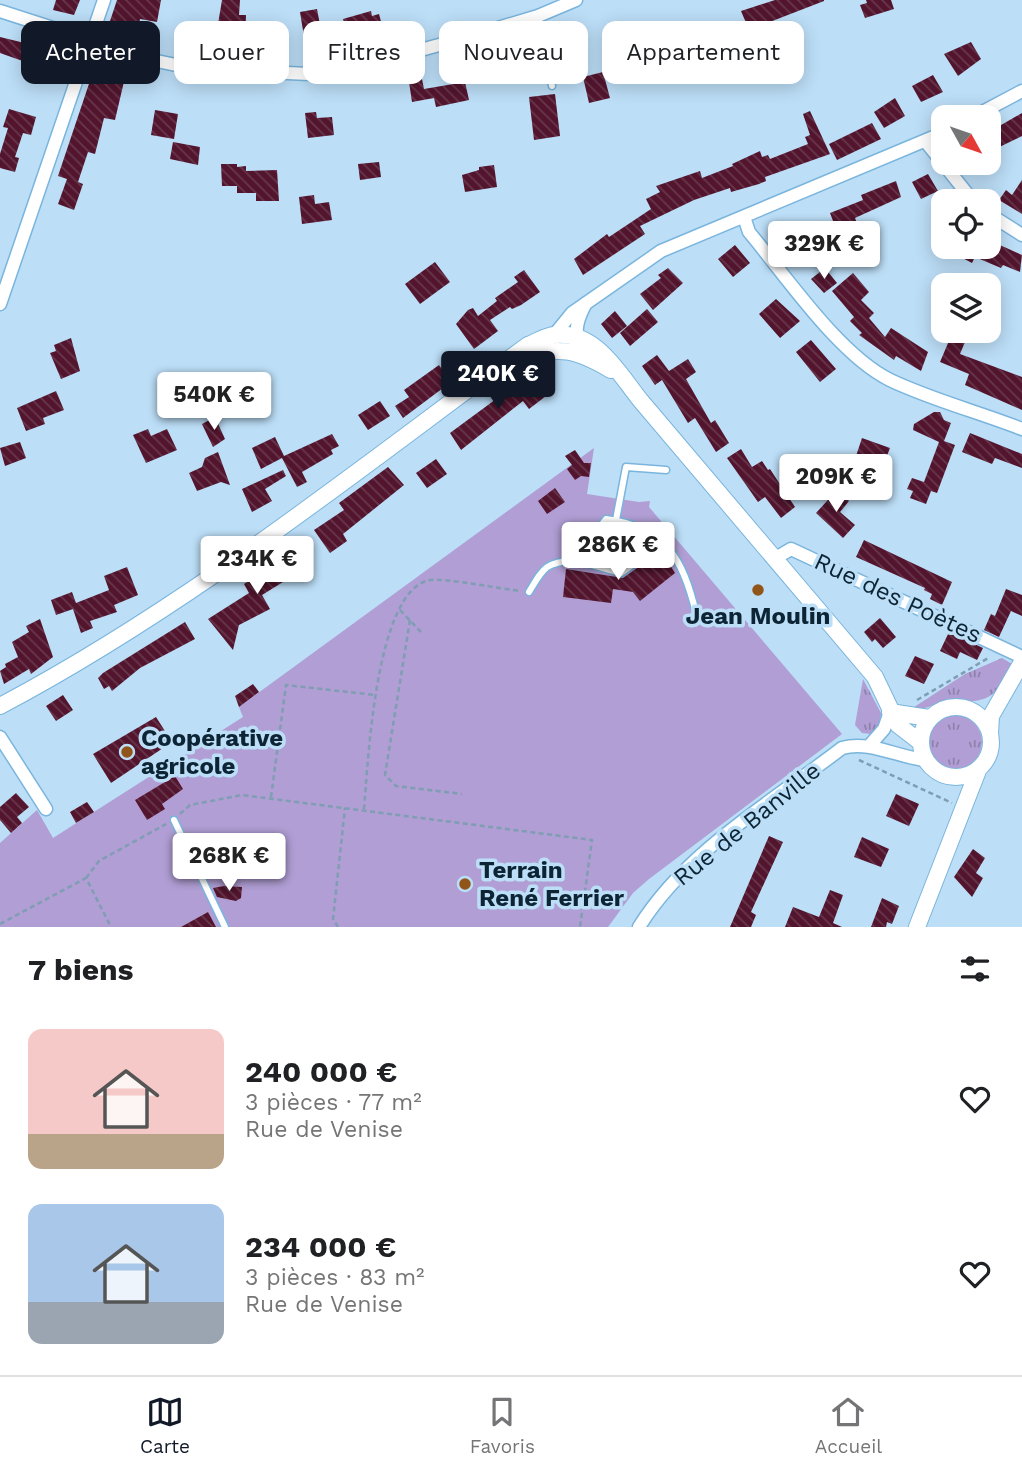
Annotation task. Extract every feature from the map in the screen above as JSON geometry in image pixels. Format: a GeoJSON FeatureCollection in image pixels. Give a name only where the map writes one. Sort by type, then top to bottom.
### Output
{"type":"FeatureCollection","features":[{"type":"Feature","properties":{"kind":"main road"},"geometry":{"type":"LineString","coordinates":[[0,706],[40,685],[229,565],[528,345],[554,335],[577,339],[592,345],[609,357],[619,374],[875,677],[898,726],[922,749],[940,774],[950,777],[971,774],[979,768]]}},
{"type":"Feature","properties":{"kind":"main road"},"geometry":{"type":"LineString","coordinates":[[502,365],[536,353],[564,349],[588,356],[619,374]]}},
{"type":"Feature","properties":{"kind":"main road"},"geometry":{"type":"LineString","coordinates":[[917,927],[979,768],[991,746],[992,716],[1022,662]]}},
{"type":"Feature","properties":{"kind":"main road"},"geometry":{"type":"LineString","coordinates":[[922,749],[929,718],[939,710],[977,706],[1002,696]]}},
{"type":"Feature","properties":{"kind":"main road"},"geometry":{"type":"LineString","coordinates":[[964,707],[975,712],[990,733]]}},
{"type":"Feature","properties":{"kind":"main road"},"geometry":{"type":"LineString","coordinates":[[890,712],[929,718]]}},
{"type":"Feature","properties":{"kind":"main road"},"geometry":{"type":"LineString","coordinates":[[950,777],[960,806],[958,825]]}},
{"type":"Feature","properties":{"kind":"street"},"geometry":{"type":"LineString","coordinates":[[97,21],[104,0]]}},
{"type":"Feature","properties":{"kind":"street"},"geometry":{"type":"LineString","coordinates":[[160,62],[195,69],[309,75],[362,66],[538,16],[576,0]]}},
{"type":"Feature","properties":{"kind":"street"},"geometry":{"type":"LineString","coordinates":[[0,11],[31,21]]}},
{"type":"Feature","properties":{"kind":"street"},"geometry":{"type":"LineString","coordinates":[[0,304],[76,84]]}},
{"type":"Feature","properties":{"kind":"street"},"geometry":{"type":"LineString","coordinates":[[996,105],[1022,91]]}},
{"type":"Feature","properties":{"kind":"street"},"geometry":{"type":"LineString","coordinates":[[554,335],[572,313],[661,251],[931,139]]}},
{"type":"Feature","properties":{"kind":"street"},"geometry":{"type":"LineString","coordinates":[[926,142],[963,189]]}},
{"type":"Feature","properties":{"kind":"street"},"geometry":{"type":"LineString","coordinates":[[744,217],[758,242],[846,346],[867,365],[890,379],[1022,429]]}},
{"type":"Feature","properties":{"kind":"street"},"geometry":{"type":"LineString","coordinates":[[1001,222],[1022,235]]}},
{"type":"Feature","properties":{"kind":"street"},"geometry":{"type":"LineString","coordinates":[[586,303],[578,319],[577,339],[588,356]]}},
{"type":"Feature","properties":{"kind":"street","name":"Rue des Poètes"},"geometry":{"type":"LineString","coordinates":[[774,559],[791,549],[1022,657]]}},
{"type":"Feature","properties":{"kind":"street"},"geometry":{"type":"LineString","coordinates":[[869,746],[884,729],[890,712]]}},
{"type":"Feature","properties":{"kind":"street"},"geometry":{"type":"LineString","coordinates":[[0,737],[46,809]]}},
{"type":"Feature","properties":{"kind":"street","name":"Rue de Banville"},"geometry":{"type":"LineString","coordinates":[[639,927],[671,883],[696,859],[842,748],[858,744],[897,755],[922,749]]}},
{"type":"Feature","properties":{"kind":"lane"},"geometry":{"type":"LineString","coordinates":[[538,16],[552,86]]}},
{"type":"Feature","properties":{"kind":"lane"},"geometry":{"type":"LineString","coordinates":[[616,520],[626,467],[667,470]]}},
{"type":"Feature","properties":{"kind":"lane"},"geometry":{"type":"LineString","coordinates":[[574,560],[606,519],[616,520],[664,541],[684,569],[696,613]]}},
{"type":"Feature","properties":{"kind":"lane"},"geometry":{"type":"LineString","coordinates":[[529,592],[544,567],[552,562],[574,560],[621,573],[639,560]]}},
{"type":"Feature","properties":{"kind":"lane"},"geometry":{"type":"LineString","coordinates":[[174,820],[225,927]]}},
{"type":"Feature","properties":{"kind":"path"},"geometry":{"type":"LineString","coordinates":[[363,809],[375,695],[388,629],[414,590],[429,580],[529,592]]}},
{"type":"Feature","properties":{"kind":"path"},"geometry":{"type":"LineString","coordinates":[[400,610],[421,632]]}},
{"type":"Feature","properties":{"kind":"path"},"geometry":{"type":"LineString","coordinates":[[410,620],[386,775],[396,786],[462,794]]}},
{"type":"Feature","properties":{"kind":"path"},"geometry":{"type":"LineString","coordinates":[[916,701],[1005,649]]}},
{"type":"Feature","properties":{"kind":"path"},"geometry":{"type":"LineString","coordinates":[[271,797],[286,685],[375,695]]}},
{"type":"Feature","properties":{"kind":"path"},"geometry":{"type":"LineString","coordinates":[[842,748],[848,754],[953,803]]}},
{"type":"Feature","properties":{"kind":"path"},"geometry":{"type":"LineString","coordinates":[[0,924],[86,878],[99,861],[174,820],[190,805],[242,794],[592,840],[580,927]]}},
{"type":"Feature","properties":{"kind":"path"},"geometry":{"type":"LineString","coordinates":[[338,927],[333,919],[345,808]]}},
{"type":"Feature","properties":{"kind":"path"},"geometry":{"type":"LineString","coordinates":[[86,878],[111,927]]}},
{"type":"Feature","properties":{"kind":"green space"},"geometry":{"type":"Polygon","coordinates":[[[594,448],[587,494],[639,502],[650,501],[649,507],[842,734],[649,879],[633,893],[608,927],[0,927],[0,843],[37,810],[53,838],[243,717],[239,707],[594,448]]]}},
{"type":"Feature","properties":{"kind":"green space"},"geometry":{"type":"Polygon","coordinates":[[[1002,658],[1014,665],[1007,678],[988,697],[974,701],[949,700],[908,711],[965,674],[1002,658]]]}},
{"type":"Feature","properties":{"kind":"green space"},"geometry":{"type":"Polygon","coordinates":[[[863,679],[881,713],[880,726],[871,734],[862,733],[855,725],[863,679]]]}},
{"type":"Feature","properties":{"kind":"green space"},"geometry":{"type":"Polygon","coordinates":[[[955,715],[974,723],[982,742],[974,761],[955,769],[936,761],[928,742],[936,723],[955,715]]]}},
{"type":"Feature","properties":{"kind":"building"},"geometry":{"type":"Polygon","coordinates":[[[56,0],[80,0],[74,15],[53,10],[56,0]]]}},
{"type":"Feature","properties":{"kind":"building"},"geometry":{"type":"Polygon","coordinates":[[[117,0],[161,0],[157,21],[110,21],[117,0]]]}},
{"type":"Feature","properties":{"kind":"building"},"geometry":{"type":"Polygon","coordinates":[[[222,0],[240,0],[239,15],[246,15],[246,21],[218,21],[222,0]]]}},
{"type":"Feature","properties":{"kind":"building"},"geometry":{"type":"Polygon","coordinates":[[[775,0],[824,0],[772,21],[745,21],[741,11],[775,0]]]}},
{"type":"Feature","properties":{"kind":"building"},"geometry":{"type":"Polygon","coordinates":[[[866,0],[891,0],[894,9],[865,18],[860,5],[867,3],[866,0]]]}},
{"type":"Feature","properties":{"kind":"building"},"geometry":{"type":"Polygon","coordinates":[[[317,9],[319,21],[303,21],[303,30],[300,12],[317,9]]]}},
{"type":"Feature","properties":{"kind":"building"},"geometry":{"type":"Polygon","coordinates":[[[371,11],[372,16],[379,14],[381,21],[344,21],[371,11]]]}},
{"type":"Feature","properties":{"kind":"building"},"geometry":{"type":"Polygon","coordinates":[[[0,37],[21,42],[21,60],[0,53],[0,37]]]}},
{"type":"Feature","properties":{"kind":"building"},"geometry":{"type":"Polygon","coordinates":[[[971,42],[981,59],[958,76],[944,54],[971,42]]]}},
{"type":"Feature","properties":{"kind":"building"},"geometry":{"type":"Polygon","coordinates":[[[602,72],[602,84],[606,84],[610,98],[589,103],[585,84],[588,84],[588,76],[602,72]]]}},
{"type":"Feature","properties":{"kind":"building"},"geometry":{"type":"Polygon","coordinates":[[[933,75],[943,92],[921,102],[912,86],[933,75]]]}},
{"type":"Feature","properties":{"kind":"building"},"geometry":{"type":"Polygon","coordinates":[[[89,84],[123,84],[115,120],[104,118],[95,154],[88,152],[78,182],[83,184],[74,210],[58,204],[67,179],[58,176],[89,84]]]}},
{"type":"Feature","properties":{"kind":"building"},"geometry":{"type":"Polygon","coordinates":[[[409,84],[423,84],[424,89],[465,84],[469,100],[436,107],[434,98],[412,102],[409,84]]]}},
{"type":"Feature","properties":{"kind":"building"},"geometry":{"type":"Polygon","coordinates":[[[555,94],[560,136],[534,140],[529,97],[555,94]]]}},
{"type":"Feature","properties":{"kind":"building"},"geometry":{"type":"Polygon","coordinates":[[[895,98],[905,116],[884,128],[874,112],[895,98]]]}},
{"type":"Feature","properties":{"kind":"building"},"geometry":{"type":"Polygon","coordinates":[[[9,109],[36,117],[31,135],[23,133],[15,157],[19,158],[15,172],[0,168],[0,154],[8,128],[3,127],[9,109]]]}},
{"type":"Feature","properties":{"kind":"building"},"geometry":{"type":"Polygon","coordinates":[[[155,110],[178,114],[174,139],[151,135],[155,110]]]}},
{"type":"Feature","properties":{"kind":"building"},"geometry":{"type":"Polygon","coordinates":[[[810,111],[830,154],[765,177],[766,181],[759,184],[731,192],[730,188],[694,200],[640,226],[645,234],[583,275],[574,259],[607,234],[609,237],[651,209],[646,199],[660,192],[656,186],[700,171],[702,178],[733,166],[732,164],[760,151],[762,157],[768,155],[770,159],[808,144],[805,137],[810,135],[803,114],[810,111]]]}},
{"type":"Feature","properties":{"kind":"building"},"geometry":{"type":"Polygon","coordinates":[[[316,112],[317,118],[332,117],[334,135],[308,138],[305,113],[316,112]]]}},
{"type":"Feature","properties":{"kind":"building"},"geometry":{"type":"Polygon","coordinates":[[[1022,113],[1022,136],[1001,146],[1001,125],[1022,113]]]}},
{"type":"Feature","properties":{"kind":"building"},"geometry":{"type":"Polygon","coordinates":[[[872,123],[881,139],[837,160],[829,144],[872,123]]]}},
{"type":"Feature","properties":{"kind":"building"},"geometry":{"type":"Polygon","coordinates":[[[173,142],[200,147],[198,165],[170,159],[173,142]]]}},
{"type":"Feature","properties":{"kind":"building"},"geometry":{"type":"Polygon","coordinates":[[[379,162],[381,177],[360,180],[358,164],[379,162]]]}},
{"type":"Feature","properties":{"kind":"building"},"geometry":{"type":"Polygon","coordinates":[[[221,164],[246,166],[246,171],[277,170],[279,201],[256,201],[256,193],[237,193],[237,186],[222,186],[221,164]]]}},
{"type":"Feature","properties":{"kind":"building"},"geometry":{"type":"Polygon","coordinates":[[[494,165],[497,187],[465,192],[462,175],[479,170],[479,167],[494,165]]]}},
{"type":"Feature","properties":{"kind":"building"},"geometry":{"type":"Polygon","coordinates":[[[928,174],[937,189],[931,189],[931,194],[921,199],[912,182],[928,174]]]}},
{"type":"Feature","properties":{"kind":"building"},"geometry":{"type":"Polygon","coordinates":[[[1022,180],[1022,214],[1001,201],[1006,190],[1012,195],[1022,180]]]}},
{"type":"Feature","properties":{"kind":"building"},"geometry":{"type":"Polygon","coordinates":[[[896,181],[901,197],[855,218],[858,226],[838,234],[830,213],[863,200],[861,195],[896,181]]]}},
{"type":"Feature","properties":{"kind":"building"},"geometry":{"type":"Polygon","coordinates":[[[314,195],[315,204],[329,202],[332,220],[302,224],[299,197],[314,195]]]}},
{"type":"Feature","properties":{"kind":"building"},"geometry":{"type":"Polygon","coordinates":[[[800,225],[808,245],[791,251],[783,232],[800,225]]]}},
{"type":"Feature","properties":{"kind":"building"},"geometry":{"type":"Polygon","coordinates":[[[735,245],[750,263],[733,277],[718,259],[735,245]]]}},
{"type":"Feature","properties":{"kind":"building"},"geometry":{"type":"Polygon","coordinates":[[[1001,245],[1022,255],[1020,272],[1003,265],[1001,268],[980,259],[1001,259],[1001,245]]]}},
{"type":"Feature","properties":{"kind":"building"},"geometry":{"type":"Polygon","coordinates":[[[435,262],[450,282],[420,304],[405,284],[435,262]]]}},
{"type":"Feature","properties":{"kind":"building"},"geometry":{"type":"Polygon","coordinates":[[[668,268],[683,283],[653,310],[640,294],[661,278],[658,275],[668,268]]]}},
{"type":"Feature","properties":{"kind":"building"},"geometry":{"type":"Polygon","coordinates":[[[825,268],[837,283],[824,293],[811,279],[825,268]]]}},
{"type":"Feature","properties":{"kind":"building"},"geometry":{"type":"Polygon","coordinates":[[[524,270],[540,292],[490,320],[498,331],[474,349],[456,324],[468,310],[473,308],[478,316],[497,301],[495,298],[518,282],[514,277],[524,270]]]}},
{"type":"Feature","properties":{"kind":"building"},"geometry":{"type":"Polygon","coordinates":[[[853,273],[869,292],[861,300],[874,313],[869,318],[885,337],[891,328],[928,352],[921,371],[896,356],[894,360],[859,335],[862,333],[850,321],[854,317],[832,291],[853,273]]]}},
{"type":"Feature","properties":{"kind":"building"},"geometry":{"type":"Polygon","coordinates":[[[776,299],[800,321],[780,338],[759,314],[776,299]]]}},
{"type":"Feature","properties":{"kind":"building"},"geometry":{"type":"Polygon","coordinates":[[[647,309],[658,322],[630,346],[620,333],[647,309]]]}},
{"type":"Feature","properties":{"kind":"building"},"geometry":{"type":"Polygon","coordinates":[[[615,311],[627,326],[612,338],[601,324],[615,311]]]}},
{"type":"Feature","properties":{"kind":"building"},"geometry":{"type":"Polygon","coordinates":[[[71,338],[80,371],[61,379],[50,353],[56,351],[54,345],[71,338]]]}},
{"type":"Feature","properties":{"kind":"building"},"geometry":{"type":"Polygon","coordinates":[[[811,340],[836,369],[820,382],[796,352],[811,340]]]}},
{"type":"Feature","properties":{"kind":"building"},"geometry":{"type":"Polygon","coordinates":[[[948,343],[965,343],[960,354],[1022,377],[1022,410],[965,385],[969,374],[940,362],[948,343]]]}},
{"type":"Feature","properties":{"kind":"building"},"geometry":{"type":"Polygon","coordinates":[[[657,355],[669,371],[688,359],[696,372],[686,379],[711,423],[715,420],[729,443],[716,452],[695,418],[688,423],[662,380],[655,385],[642,366],[657,355]]]}},
{"type":"Feature","properties":{"kind":"building"},"geometry":{"type":"Polygon","coordinates":[[[439,365],[451,382],[403,418],[395,406],[409,397],[404,390],[439,365]]]}},
{"type":"Feature","properties":{"kind":"building"},"geometry":{"type":"Polygon","coordinates":[[[530,374],[546,396],[529,409],[523,401],[461,450],[450,433],[530,374]]]}},
{"type":"Feature","properties":{"kind":"building"},"geometry":{"type":"Polygon","coordinates":[[[56,391],[64,410],[43,418],[45,424],[26,431],[17,408],[56,391]]]}},
{"type":"Feature","properties":{"kind":"building"},"geometry":{"type":"Polygon","coordinates":[[[380,401],[390,416],[368,430],[358,415],[380,401]]]}},
{"type":"Feature","properties":{"kind":"building"},"geometry":{"type":"Polygon","coordinates":[[[934,412],[940,412],[944,420],[951,423],[944,441],[955,445],[937,493],[931,491],[926,504],[910,498],[913,491],[907,489],[912,478],[924,482],[939,442],[913,430],[914,424],[934,412]]]}},
{"type":"Feature","properties":{"kind":"building"},"geometry":{"type":"Polygon","coordinates":[[[215,417],[225,439],[213,447],[202,424],[215,417]]]}},
{"type":"Feature","properties":{"kind":"building"},"geometry":{"type":"Polygon","coordinates":[[[148,429],[151,436],[167,429],[177,450],[146,463],[133,435],[148,429]]]}},
{"type":"Feature","properties":{"kind":"building"},"geometry":{"type":"Polygon","coordinates":[[[970,433],[1022,454],[1022,468],[995,458],[992,464],[962,452],[970,433]]]}},
{"type":"Feature","properties":{"kind":"building"},"geometry":{"type":"Polygon","coordinates":[[[332,434],[339,446],[331,450],[333,454],[302,472],[307,482],[297,487],[282,458],[261,469],[252,448],[275,437],[284,456],[332,434]]]}},
{"type":"Feature","properties":{"kind":"building"},"geometry":{"type":"Polygon","coordinates":[[[862,438],[890,448],[883,466],[856,456],[862,438]]]}},
{"type":"Feature","properties":{"kind":"building"},"geometry":{"type":"Polygon","coordinates":[[[20,442],[26,458],[5,466],[0,448],[20,442]]]}},
{"type":"Feature","properties":{"kind":"building"},"geometry":{"type":"Polygon","coordinates":[[[741,449],[752,467],[762,461],[768,470],[770,469],[795,507],[781,518],[765,497],[758,502],[727,458],[741,449]]]}},
{"type":"Feature","properties":{"kind":"building"},"geometry":{"type":"Polygon","coordinates":[[[575,450],[584,463],[591,463],[589,477],[581,476],[575,480],[567,469],[572,465],[565,456],[575,450]]]}},
{"type":"Feature","properties":{"kind":"building"},"geometry":{"type":"Polygon","coordinates":[[[218,452],[230,485],[221,482],[197,491],[189,473],[202,467],[205,458],[218,452]]]}},
{"type":"Feature","properties":{"kind":"building"},"geometry":{"type":"Polygon","coordinates":[[[436,459],[447,474],[427,488],[416,473],[436,459]]]}},
{"type":"Feature","properties":{"kind":"building"},"geometry":{"type":"Polygon","coordinates":[[[388,467],[404,485],[343,534],[347,541],[330,553],[314,530],[344,510],[339,503],[388,467]]]}},
{"type":"Feature","properties":{"kind":"building"},"geometry":{"type":"Polygon","coordinates":[[[283,470],[286,476],[265,489],[272,501],[252,512],[242,489],[283,470]]]}},
{"type":"Feature","properties":{"kind":"building"},"geometry":{"type":"Polygon","coordinates":[[[555,488],[565,502],[547,514],[538,501],[555,488]]]}},
{"type":"Feature","properties":{"kind":"building"},"geometry":{"type":"Polygon","coordinates":[[[837,490],[849,501],[840,512],[855,525],[843,538],[816,513],[837,490]]]}},
{"type":"Feature","properties":{"kind":"building"},"geometry":{"type":"Polygon","coordinates":[[[864,540],[952,582],[942,605],[930,599],[932,594],[924,590],[925,588],[856,557],[864,540]]]}},
{"type":"Feature","properties":{"kind":"building"},"geometry":{"type":"Polygon","coordinates":[[[301,547],[312,564],[262,595],[270,609],[239,625],[233,650],[208,619],[249,593],[244,584],[301,547]]]}},
{"type":"Feature","properties":{"kind":"building"},"geometry":{"type":"Polygon","coordinates":[[[661,551],[675,573],[640,601],[633,592],[613,589],[611,603],[563,597],[566,569],[623,578],[661,551]]]}},
{"type":"Feature","properties":{"kind":"building"},"geometry":{"type":"Polygon","coordinates":[[[127,567],[138,595],[114,605],[117,612],[90,621],[93,628],[81,633],[73,609],[56,615],[51,600],[72,592],[76,603],[109,590],[104,576],[127,567]]]}},
{"type":"Feature","properties":{"kind":"building"},"geometry":{"type":"Polygon","coordinates":[[[1006,589],[1022,595],[1022,616],[1011,611],[999,637],[984,630],[991,614],[995,616],[1006,589]]]}},
{"type":"Feature","properties":{"kind":"building"},"geometry":{"type":"Polygon","coordinates":[[[880,618],[896,637],[883,648],[875,639],[872,642],[864,632],[880,618]]]}},
{"type":"Feature","properties":{"kind":"building"},"geometry":{"type":"Polygon","coordinates":[[[40,619],[53,657],[31,674],[29,669],[4,684],[0,671],[6,667],[5,664],[18,657],[12,642],[29,632],[26,626],[40,619]]]}},
{"type":"Feature","properties":{"kind":"building"},"geometry":{"type":"Polygon","coordinates":[[[185,622],[195,639],[140,668],[112,691],[109,686],[104,689],[98,678],[103,673],[185,622]]]}},
{"type":"Feature","properties":{"kind":"building"},"geometry":{"type":"Polygon","coordinates":[[[949,632],[983,648],[977,660],[960,652],[957,659],[940,651],[949,632]]]}},
{"type":"Feature","properties":{"kind":"building"},"geometry":{"type":"Polygon","coordinates":[[[915,656],[934,664],[924,684],[905,676],[915,656]]]}},
{"type":"Feature","properties":{"kind":"building"},"geometry":{"type":"Polygon","coordinates":[[[253,684],[259,692],[239,707],[235,696],[253,684]]]}},
{"type":"Feature","properties":{"kind":"building"},"geometry":{"type":"Polygon","coordinates":[[[63,695],[73,710],[56,721],[46,706],[63,695]]]}},
{"type":"Feature","properties":{"kind":"building","name":"Coopérative agricole"},"geometry":{"type":"Polygon","coordinates":[[[156,717],[172,742],[111,783],[93,754],[156,717]]]}},
{"type":"Feature","properties":{"kind":"building"},"geometry":{"type":"Polygon","coordinates":[[[175,776],[183,789],[162,804],[165,809],[147,820],[135,800],[175,776]]]}},
{"type":"Feature","properties":{"kind":"building"},"geometry":{"type":"Polygon","coordinates":[[[16,793],[29,807],[17,817],[22,823],[11,833],[0,820],[0,807],[16,793]]]}},
{"type":"Feature","properties":{"kind":"building"},"geometry":{"type":"Polygon","coordinates":[[[896,794],[919,804],[909,826],[886,816],[896,794]]]}},
{"type":"Feature","properties":{"kind":"building"},"geometry":{"type":"Polygon","coordinates":[[[87,802],[94,812],[76,823],[70,812],[87,802]]]}},
{"type":"Feature","properties":{"kind":"building"},"geometry":{"type":"Polygon","coordinates":[[[769,836],[783,842],[751,912],[756,915],[751,927],[730,927],[769,836]]]}},
{"type":"Feature","properties":{"kind":"building"},"geometry":{"type":"Polygon","coordinates":[[[862,837],[889,849],[881,867],[854,857],[862,837]]]}},
{"type":"Feature","properties":{"kind":"building"},"geometry":{"type":"Polygon","coordinates":[[[973,849],[985,858],[976,873],[983,878],[972,897],[954,877],[973,849]]]}},
{"type":"Feature","properties":{"kind":"building"},"geometry":{"type":"Polygon","coordinates":[[[242,887],[241,898],[236,901],[217,897],[213,888],[242,887]]]}},
{"type":"Feature","properties":{"kind":"building"},"geometry":{"type":"Polygon","coordinates":[[[830,890],[843,895],[833,923],[842,927],[785,927],[793,907],[819,917],[830,890]]]}},
{"type":"Feature","properties":{"kind":"building"},"geometry":{"type":"Polygon","coordinates":[[[882,898],[899,906],[892,924],[887,922],[886,927],[871,927],[882,898]]]}},
{"type":"Feature","properties":{"kind":"building"},"geometry":{"type":"Polygon","coordinates":[[[208,912],[216,927],[181,927],[208,912]]]}},
{"type":"Feature","properties":{"kind":"place","name":"Jean Moulin"},"geometry":{"type":"Point","coordinates":[758,590]}},
{"type":"Feature","properties":{"kind":"place","name":"Coopérative agricole"},"geometry":{"type":"Point","coordinates":[127,752]}},
{"type":"Feature","properties":{"kind":"place","name":"Terrain René Ferrier"},"geometry":{"type":"Point","coordinates":[465,884]}}]}
